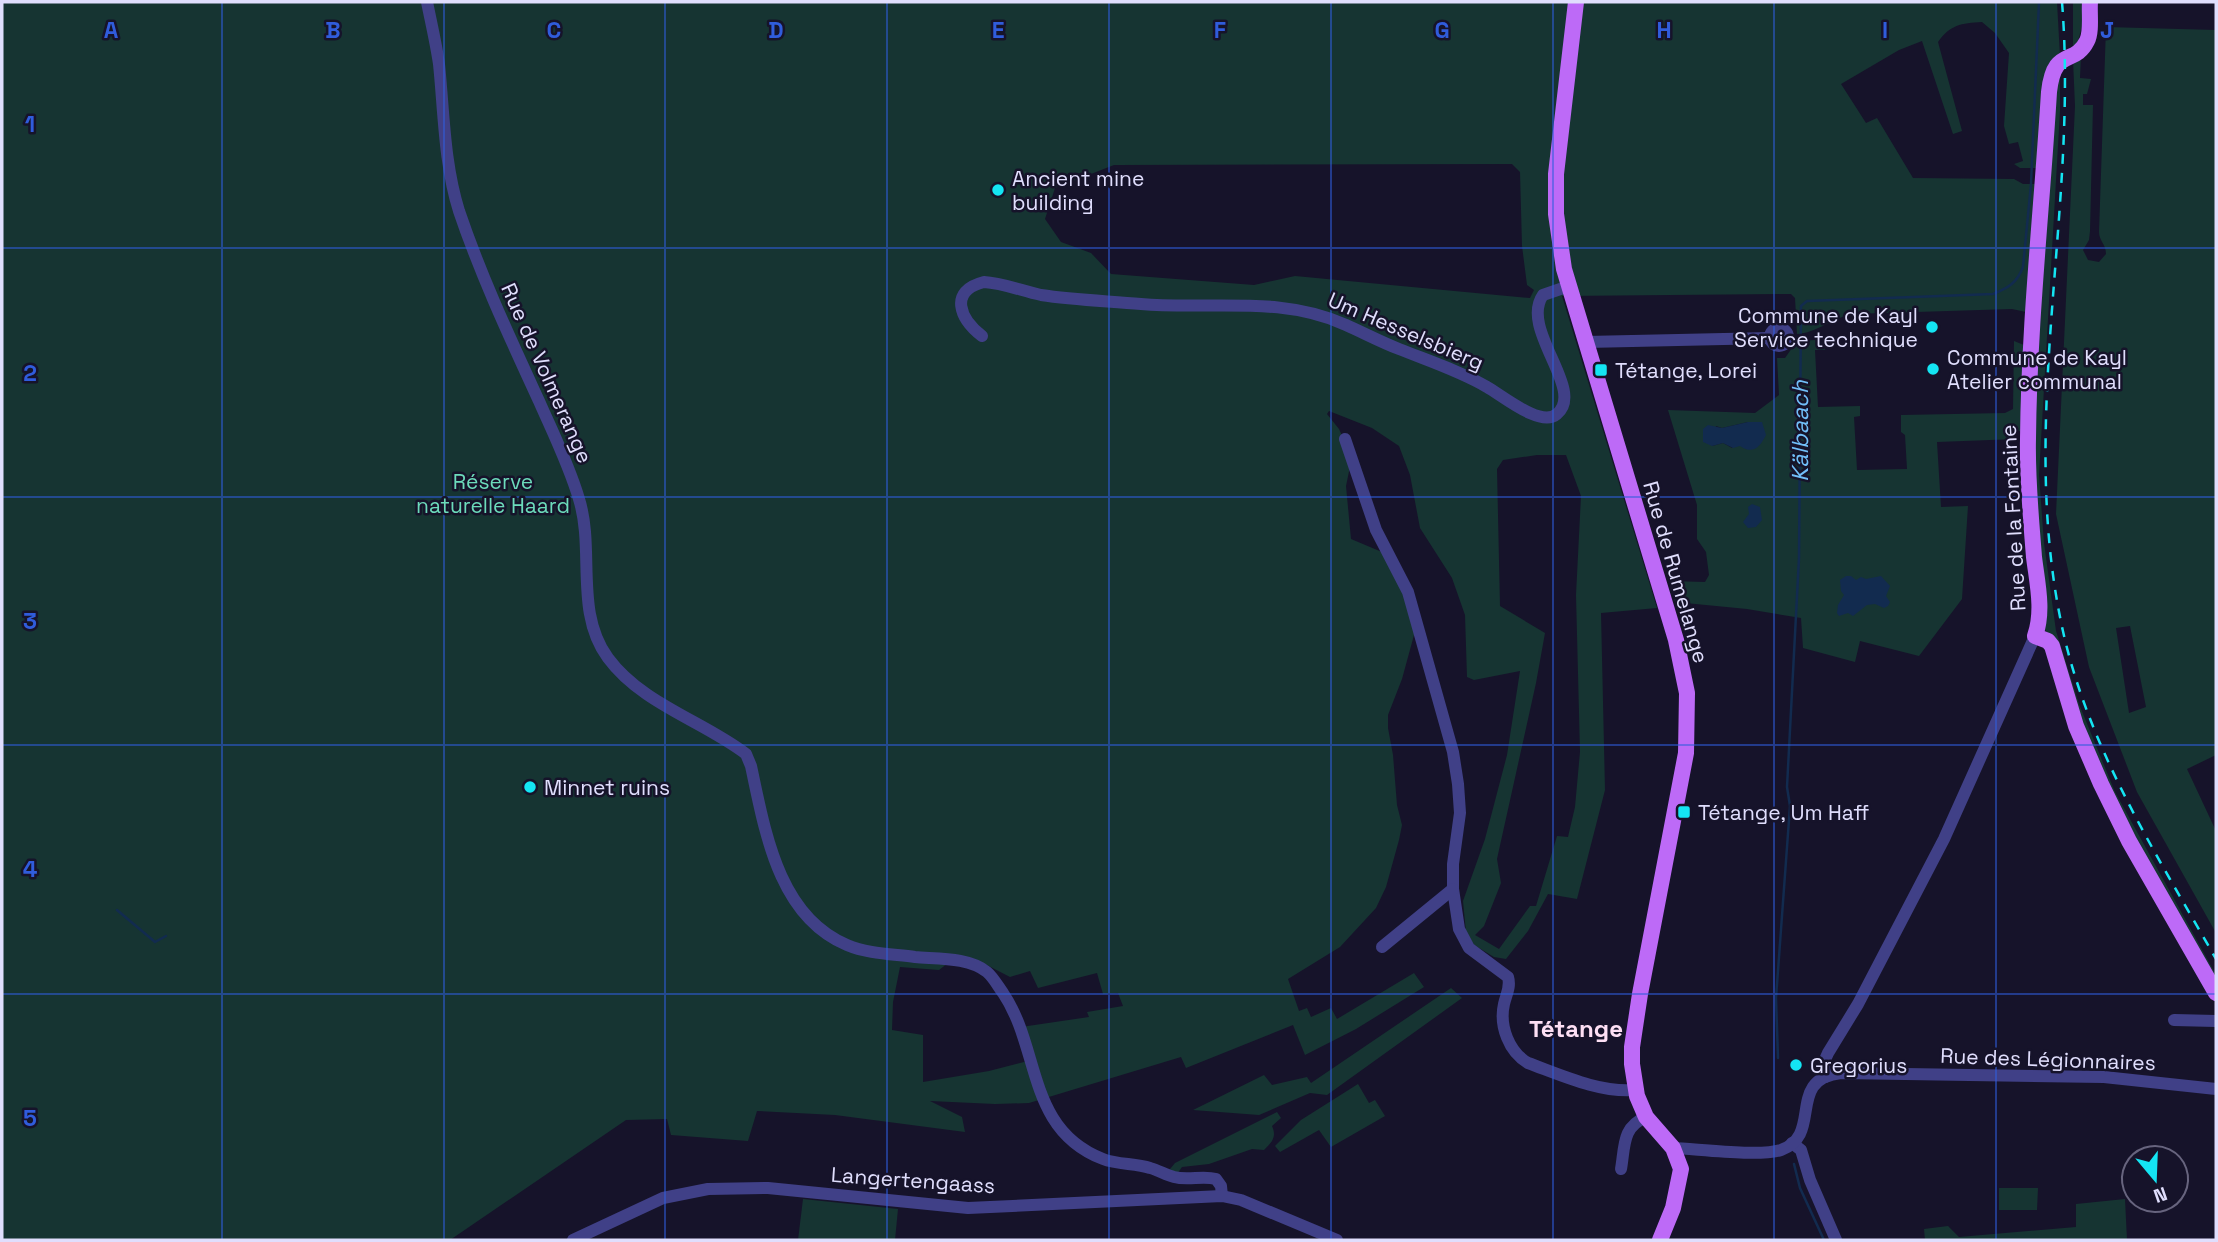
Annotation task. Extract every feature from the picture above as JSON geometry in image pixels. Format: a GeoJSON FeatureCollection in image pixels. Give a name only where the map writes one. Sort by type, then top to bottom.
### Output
{"type":"FeatureCollection","features":[{"type":"Feature","properties":{"kind":"main road","name":"Rue de Rumelange"},"geometry":{"type":"LineString","coordinates":[[1576,2],[1556,174],[1556,214],[1569,286],[1676,640],[1687,693],[1688,733],[1683,774],[1632,1047],[1635,1090],[1646,1117],[1673,1148]]}},
{"type":"Feature","properties":{"kind":"main road","name":"Rue de la Fontaine"},"geometry":{"type":"LineString","coordinates":[[2035,636],[2039,597],[2030,505],[2028,439],[2033,314],[2049,92],[2051,73],[2055,65],[2087,41],[2090,2]]}},
{"type":"Feature","properties":{"kind":"main road"},"geometry":{"type":"LineString","coordinates":[[2035,636],[2048,641],[2052,646],[2076,726],[2101,784],[2129,841],[2216,993]]}},
{"type":"Feature","properties":{"kind":"main road"},"geometry":{"type":"LineString","coordinates":[[1660,1240],[1674,1208],[1681,1169],[1673,1148]]}},
{"type":"Feature","properties":{"kind":"street","name":"Rue de Volmerange"},"geometry":{"type":"LineString","coordinates":[[427,2],[438,61],[450,173],[458,207],[499,314],[571,472],[581,503],[591,615],[607,657],[633,684],[746,754],[770,848],[795,901],[815,925],[849,946],[876,952],[952,960],[986,971],[1013,1007],[1048,1111],[1076,1144],[1105,1160],[1149,1167],[1175,1177],[1216,1178],[1221,1186],[1222,1196]]}},
{"type":"Feature","properties":{"kind":"street","name":"Um Hesselsbierg"},"geometry":{"type":"LineString","coordinates":[[982,336],[971,327],[961,310],[966,291],[974,284],[984,282],[1043,295],[1163,306],[1278,306],[1308,311],[1336,320],[1485,385],[1533,415],[1548,419],[1561,410],[1562,387],[1540,328],[1538,306],[1543,295],[1569,286]]}},
{"type":"Feature","properties":{"kind":"street"},"geometry":{"type":"LineString","coordinates":[[1586,342],[1770,338]]}},
{"type":"Feature","properties":{"kind":"street"},"geometry":{"type":"LineString","coordinates":[[1345,439],[1376,530],[1408,592],[1453,752],[1460,813],[1453,864],[1453,889],[1459,929],[1469,948],[1508,977],[1510,982],[1504,1005],[1503,1027],[1521,1059],[1581,1082],[1635,1090]]}},
{"type":"Feature","properties":{"kind":"street","name":"Rue de la Fontaine"},"geometry":{"type":"LineString","coordinates":[[1825,1077],[1824,1062],[1828,1053],[1865,992],[1944,839],[2035,636]]}},
{"type":"Feature","properties":{"kind":"street"},"geometry":{"type":"LineString","coordinates":[[1381,947],[1453,889]]}},
{"type":"Feature","properties":{"kind":"street"},"geometry":{"type":"LineString","coordinates":[[2174,1020],[2216,1021]]}},
{"type":"Feature","properties":{"kind":"street","name":"Rue des Légionnaires"},"geometry":{"type":"LineString","coordinates":[[1825,1077],[1841,1073],[2104,1077],[2216,1089]]}},
{"type":"Feature","properties":{"kind":"street"},"geometry":{"type":"LineString","coordinates":[[1673,1148],[1760,1152],[1780,1150],[1792,1143],[1805,1122],[1810,1090],[1825,1077]]}},
{"type":"Feature","properties":{"kind":"street"},"geometry":{"type":"LineString","coordinates":[[1620,1169],[1628,1129],[1634,1122],[1646,1117]]}},
{"type":"Feature","properties":{"kind":"street"},"geometry":{"type":"LineString","coordinates":[[1792,1143],[1801,1150],[1810,1180],[1836,1240]]}},
{"type":"Feature","properties":{"kind":"street","name":"Langertengaass"},"geometry":{"type":"LineString","coordinates":[[573,1240],[663,1198],[708,1189],[768,1188],[968,1208],[1222,1196],[1241,1199],[1337,1240]]}},
{"type":"Feature","properties":{"kind":"green space","name":"Réserve naturelle Haard"},"geometry":{"type":"Polygon","coordinates":[[[2,2],[2057,2],[2060,56],[2047,67],[2037,168],[2020,168],[2014,164],[2023,161],[2018,142],[2009,144],[2004,126],[2009,53],[1995,33],[1982,22],[1957,26],[1938,42],[1962,131],[1953,134],[1922,41],[1899,50],[1841,84],[1866,123],[1877,118],[1913,178],[2014,179],[2023,184],[2036,184],[2026,312],[2012,309],[1852,314],[1797,334],[1795,298],[1791,294],[1562,296],[1657,608],[1601,613],[1605,790],[1577,899],[1548,894],[1528,931],[1506,959],[1494,957],[1474,945],[1466,932],[1463,901],[1485,839],[1507,755],[1520,671],[1474,680],[1467,677],[1465,615],[1452,578],[1420,528],[1410,475],[1399,446],[1372,428],[1329,411],[1327,414],[1339,429],[1352,457],[1346,486],[1351,539],[1389,555],[1417,624],[1402,679],[1388,715],[1397,805],[1402,825],[1386,887],[1376,908],[1340,947],[1288,979],[1299,1011],[1307,1008],[1311,1017],[1331,1008],[1337,1019],[1414,973],[1424,987],[1356,1029],[1305,1055],[1293,1025],[1186,1068],[1181,1057],[1029,1103],[930,1101],[962,1117],[965,1132],[835,1115],[757,1111],[748,1141],[671,1135],[667,1119],[626,1120],[450,1240],[2,1240],[2,2]],[[1512,164],[1114,165],[1055,188],[1045,219],[1061,242],[1091,253],[1111,274],[1254,285],[1295,276],[1530,298],[1534,290],[1527,285],[1522,246],[1520,172],[1512,164]],[[1537,455],[1503,460],[1497,469],[1500,606],[1545,633],[1497,859],[1501,883],[1484,926],[1475,935],[1499,949],[1530,906],[1536,906],[1557,836],[1568,837],[1575,807],[1580,752],[1576,595],[1581,496],[1566,455],[1537,455]],[[952,960],[939,970],[900,967],[893,1002],[892,1030],[923,1035],[923,1082],[989,1071],[1028,1061],[1021,1027],[1089,1017],[1087,1012],[1123,1006],[1118,993],[1103,994],[1097,973],[1038,988],[1030,971],[1010,977],[979,961],[952,960]]]}},
{"type":"Feature","properties":{"kind":"green space"},"geometry":{"type":"Polygon","coordinates":[[[2073,2],[2083,2],[2082,26],[2077,45],[2073,47],[2073,2]]]}},
{"type":"Feature","properties":{"kind":"green space"},"geometry":{"type":"Polygon","coordinates":[[[2106,27],[2216,30],[2216,755],[2187,769],[2216,831],[2216,933],[2137,792],[2089,667],[2056,514],[2075,106],[2073,60],[2081,55],[2080,78],[2091,79],[2087,94],[2083,94],[2083,105],[2093,105],[2090,231],[2089,240],[2083,250],[2088,260],[2099,262],[2106,254],[2099,232],[2106,27]],[[2130,626],[2116,628],[2129,713],[2146,707],[2130,626]]]}},
{"type":"Feature","properties":{"kind":"green space"},"geometry":{"type":"Polygon","coordinates":[[[2060,68],[2060,111],[2039,475],[2044,543],[2056,631],[2079,704],[2115,792],[2216,975],[2216,987],[2088,750],[2054,639],[2045,630],[2032,479],[2040,293],[2056,76],[2060,68]]]}},
{"type":"Feature","properties":{"kind":"green space"},"geometry":{"type":"Polygon","coordinates":[[[1797,341],[1823,342],[1825,350],[1815,350],[1818,407],[1860,406],[1860,416],[1854,417],[1857,470],[1907,469],[1901,415],[2005,413],[2013,409],[2014,341],[2024,345],[2022,432],[2016,430],[2017,439],[1937,442],[1941,507],[1968,506],[1962,599],[1919,656],[1860,641],[1855,662],[1803,648],[1801,618],[1747,609],[1675,602],[1677,596],[1674,584],[1668,581],[1705,582],[1709,575],[1706,552],[1697,539],[1697,505],[1668,410],[1755,413],[1779,395],[1777,358],[1785,358],[1797,341]],[[1748,422],[1722,428],[1716,426],[1712,446],[1723,443],[1732,448],[1748,422]]]}},
{"type":"Feature","properties":{"kind":"green space"},"geometry":{"type":"Polygon","coordinates":[[[1451,988],[1462,998],[1327,1095],[1310,1093],[1259,1115],[1193,1110],[1264,1075],[1272,1085],[1307,1077],[1311,1083],[1451,988]]]}},
{"type":"Feature","properties":{"kind":"green space"},"geometry":{"type":"Polygon","coordinates":[[[1358,1084],[1369,1103],[1375,1100],[1385,1116],[1331,1147],[1319,1130],[1280,1152],[1275,1146],[1301,1120],[1358,1084]]]}},
{"type":"Feature","properties":{"kind":"green space"},"geometry":{"type":"Polygon","coordinates":[[[1277,1112],[1281,1118],[1272,1126],[1273,1139],[1264,1150],[1252,1149],[1209,1164],[1182,1167],[1175,1177],[1166,1174],[1175,1163],[1277,1112]]]}},
{"type":"Feature","properties":{"kind":"green space"},"geometry":{"type":"Polygon","coordinates":[[[1999,1188],[2038,1188],[2037,1210],[1999,1210],[1999,1188]]]}},
{"type":"Feature","properties":{"kind":"green space"},"geometry":{"type":"Polygon","coordinates":[[[803,1199],[898,1209],[895,1240],[798,1240],[803,1199]]]}},
{"type":"Feature","properties":{"kind":"green space"},"geometry":{"type":"Polygon","coordinates":[[[2120,1200],[2120,1214],[2126,1214],[2127,1240],[1925,1240],[1924,1229],[1948,1226],[1959,1237],[2076,1227],[2076,1204],[2120,1200]]]}},
{"type":"Feature","properties":{"kind":"water"},"geometry":{"type":"Polygon","coordinates":[[[1762,422],[1766,435],[1752,450],[1740,446],[1733,448],[1723,443],[1712,446],[1703,442],[1703,429],[1708,425],[1722,428],[1762,422]]]}},
{"type":"Feature","properties":{"kind":"water"},"geometry":{"type":"Polygon","coordinates":[[[1752,504],[1760,507],[1762,520],[1756,527],[1748,528],[1743,522],[1749,514],[1748,507],[1752,504]]]}},
{"type":"Feature","properties":{"kind":"water"},"geometry":{"type":"Polygon","coordinates":[[[1846,576],[1856,580],[1861,577],[1866,579],[1881,576],[1890,586],[1886,596],[1890,602],[1888,606],[1884,608],[1875,604],[1867,605],[1853,616],[1848,613],[1839,616],[1838,605],[1844,595],[1840,580],[1846,576]]]}},
{"type":"Feature","properties":{"kind":"waterway","name":"Kälbaach"},"geometry":{"type":"LineString","coordinates":[[1778,1058],[1776,998],[1790,806],[1787,787],[1799,558],[1801,306],[1807,301],[1993,294],[2015,281],[2023,267],[2031,184],[2039,2]]}},
{"type":"Feature","properties":{"kind":"waterway"},"geometry":{"type":"LineString","coordinates":[[117,910],[155,942],[166,936]]}},
{"type":"Feature","properties":{"kind":"waterway","name":"Kälbaach"},"geometry":{"type":"LineString","coordinates":[[1794,1164],[1800,1188],[1824,1240]]}},
{"type":"Feature","properties":{"kind":"railway"},"geometry":{"type":"LineString","coordinates":[[2062,2],[2065,82],[2063,161],[2047,401],[2046,481],[2051,561],[2065,640],[2092,724],[2129,805],[2216,959]]}},
{"type":"Feature","properties":{"kind":"place","name":"Ancient mine building"},"geometry":{"type":"Point","coordinates":[998,190]}},
{"type":"Feature","properties":{"kind":"place","name":"Commune de Kayl Service technique"},"geometry":{"type":"Point","coordinates":[1932,327]}},
{"type":"Feature","properties":{"kind":"place","name":"Commune de Kayl Atelier communal"},"geometry":{"type":"Point","coordinates":[1933,369]}},
{"type":"Feature","properties":{"kind":"place","name":"Tétange, Lorei"},"geometry":{"type":"Point","coordinates":[1601,370]}},
{"type":"Feature","properties":{"kind":"place","name":"Minnet ruins"},"geometry":{"type":"Point","coordinates":[530,787]}},
{"type":"Feature","properties":{"kind":"place","name":"Tétange, Um Haff"},"geometry":{"type":"Point","coordinates":[1684,812]}},
{"type":"Feature","properties":{"kind":"place","name":"Gregorius"},"geometry":{"type":"Point","coordinates":[1796,1065]}},
{"type":"Feature","properties":{"kind":"district","name":"Tétange"},"geometry":{"type":"Point","coordinates":[1576,1028]}}]}
